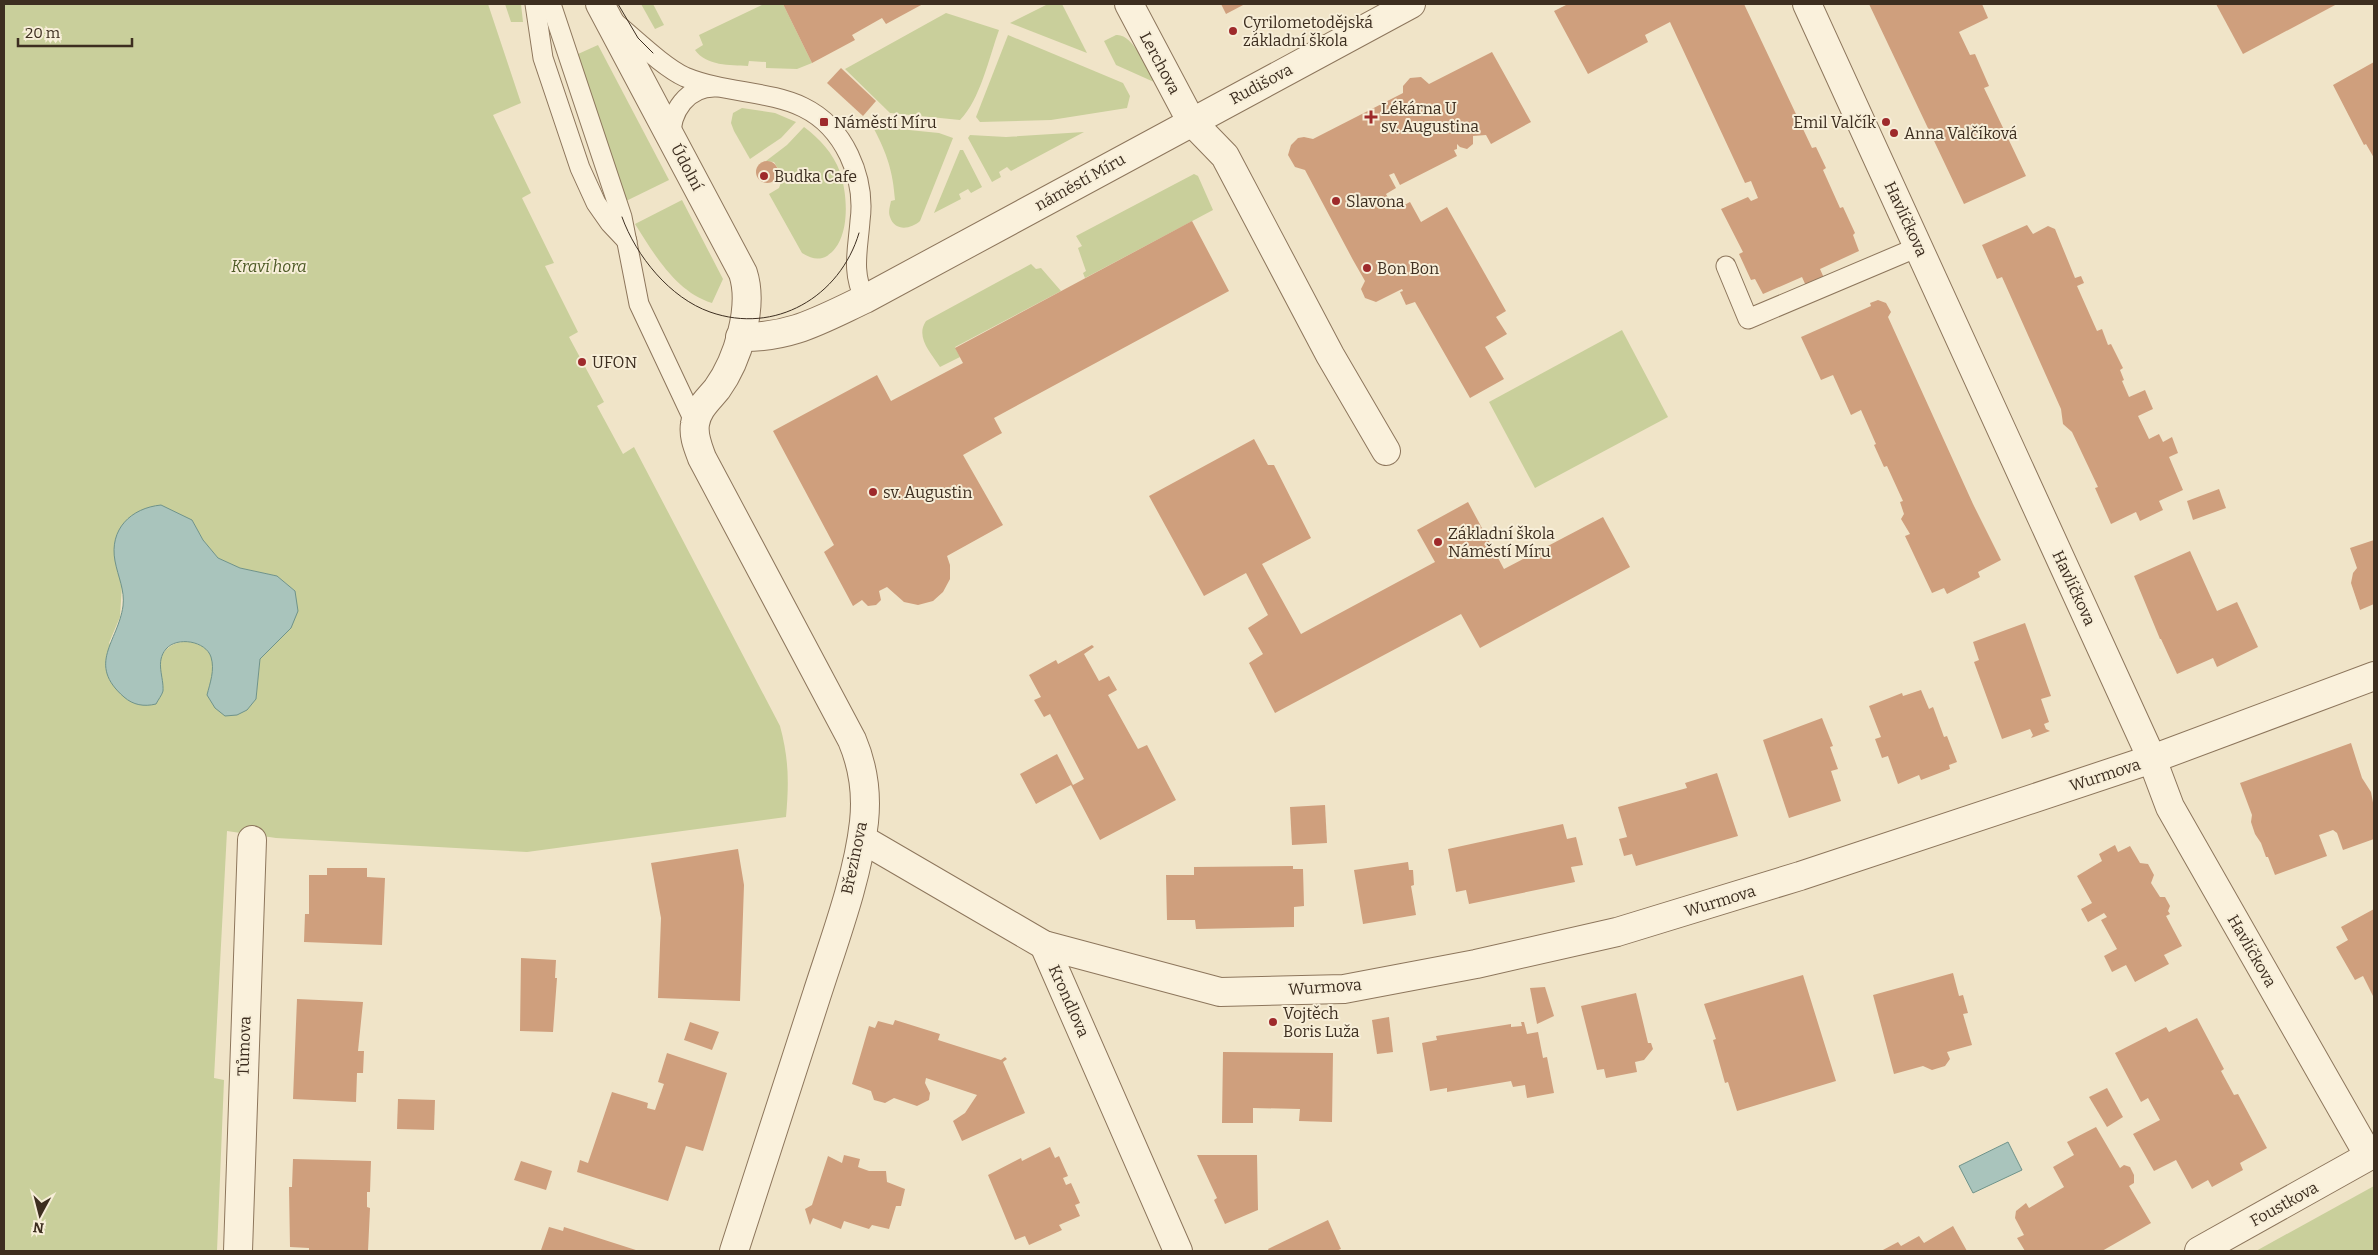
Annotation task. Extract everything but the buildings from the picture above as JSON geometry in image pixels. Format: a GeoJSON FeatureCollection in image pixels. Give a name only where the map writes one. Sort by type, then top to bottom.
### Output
{"type":"FeatureCollection","features":[{"type":"Feature","properties":{"kind":"street","name":"Lerchova"},"geometry":{"type":"LineString","coordinates":[[1129,4],[1191,121]]}},
{"type":"Feature","properties":{"kind":"street","name":"Rudišova"},"geometry":{"type":"LineString","coordinates":[[1191,121],[1411,4]]}},
{"type":"Feature","properties":{"kind":"street","name":"Havlíčkova"},"geometry":{"type":"LineString","coordinates":[[1807,4],[2152,760],[2170,807],[2369,1156]]}},
{"type":"Feature","properties":{"kind":"street","name":"Údolní"},"geometry":{"type":"LineString","coordinates":[[603,10],[742,273],[748,296],[745,319],[740,336]]}},
{"type":"Feature","properties":{"kind":"street","name":"náměstí Míru"},"geometry":{"type":"LineString","coordinates":[[740,336],[780,334],[803,328],[865,299],[1191,121]]}},
{"type":"Feature","properties":{"kind":"street"},"geometry":{"type":"LineString","coordinates":[[1191,121],[1225,156],[1330,355],[1386,451]]}},
{"type":"Feature","properties":{"kind":"street"},"geometry":{"type":"LineString","coordinates":[[695,423],[701,407],[726,374],[740,336]]}},
{"type":"Feature","properties":{"kind":"street","name":"Březinova"},"geometry":{"type":"LineString","coordinates":[[695,423],[694,433],[702,458],[852,740],[859,756],[864,787],[862,839],[829,957],[734,1251]]}},
{"type":"Feature","properties":{"kind":"street","name":"Wurmova"},"geometry":{"type":"LineString","coordinates":[[1044,945],[1220,992],[1344,989],[1476,964],[1617,932],[1800,876],[2152,760],[2374,676]]}},
{"type":"Feature","properties":{"kind":"street","name":"Krondlova"},"geometry":{"type":"LineString","coordinates":[[862,839],[1044,945],[1178,1251]]}},
{"type":"Feature","properties":{"kind":"street","name":"Tůmova"},"geometry":{"type":"LineString","coordinates":[[238,1251],[252,840]]}},
{"type":"Feature","properties":{"kind":"street","name":"Foustkova"},"geometry":{"type":"LineString","coordinates":[[2199,1251],[2369,1156]]}},
{"type":"Feature","properties":{"kind":"lane"},"geometry":{"type":"LineString","coordinates":[[535,4],[543,58],[580,168],[599,208],[627,241]]}},
{"type":"Feature","properties":{"kind":"lane"},"geometry":{"type":"LineString","coordinates":[[551,4],[622,217],[639,304],[695,423]]}},
{"type":"Feature","properties":{"kind":"lane"},"geometry":{"type":"LineString","coordinates":[[603,10],[673,70],[722,88],[764,94],[795,103],[824,122],[844,145],[855,167],[860,192],[861,220],[855,262],[858,288],[865,299]]}},
{"type":"Feature","properties":{"kind":"lane"},"geometry":{"type":"LineString","coordinates":[[671,138],[673,117],[684,100],[701,89],[722,88]]}},
{"type":"Feature","properties":{"kind":"lane"},"geometry":{"type":"LineString","coordinates":[[1726,266],[1748,319],[1918,248]]}},
{"type":"Feature","properties":{"kind":"green space","name":"Kraví hora"},"geometry":{"type":"Polygon","coordinates":[[[4,4],[488,4],[521,103],[493,115],[531,193],[522,198],[554,263],[545,266],[578,332],[569,337],[604,402],[597,406],[623,454],[634,447],[780,726],[788,771],[786,817],[527,852],[276,838],[227,831],[214,1078],[224,1080],[217,1251],[4,1251],[4,4]],[[192,520],[122,585],[120,617],[109,643],[163,693],[160,661],[165,651],[172,645],[181,642],[199,645],[207,650],[212,658],[214,668],[207,695],[256,699],[260,659],[291,628],[295,591],[277,576],[240,568],[218,558],[203,540],[192,520]]]}},
{"type":"Feature","properties":{"kind":"green space"},"geometry":{"type":"Polygon","coordinates":[[[505,4],[521,4],[523,22],[511,22],[505,4]]]}},
{"type":"Feature","properties":{"kind":"green space"},"geometry":{"type":"Polygon","coordinates":[[[641,4],[653,4],[664,25],[655,29],[641,4]]]}},
{"type":"Feature","properties":{"kind":"green space"},"geometry":{"type":"Polygon","coordinates":[[[764,4],[783,4],[812,63],[797,69],[766,68],[766,62],[749,61],[748,66],[726,65],[705,59],[695,50],[703,45],[699,35],[764,4]]]}},
{"type":"Feature","properties":{"kind":"green space"},"geometry":{"type":"Polygon","coordinates":[[[1048,4],[1062,4],[1087,53],[1010,23],[1048,4]]]}},
{"type":"Feature","properties":{"kind":"green space"},"geometry":{"type":"Polygon","coordinates":[[[946,13],[999,30],[988,66],[978,90],[967,112],[960,120],[890,113],[845,69],[946,13]]]}},
{"type":"Feature","properties":{"kind":"green space"},"geometry":{"type":"Polygon","coordinates":[[[1008,35],[1123,83],[1130,96],[1127,108],[1051,120],[980,122],[976,117],[1008,35]]]}},
{"type":"Feature","properties":{"kind":"green space"},"geometry":{"type":"Polygon","coordinates":[[[1116,35],[1122,36],[1133,45],[1154,82],[1116,65],[1104,41],[1116,35]]]}},
{"type":"Feature","properties":{"kind":"green space"},"geometry":{"type":"Polygon","coordinates":[[[598,45],[669,180],[626,201],[578,54],[598,45]]]}},
{"type":"Feature","properties":{"kind":"green space"},"geometry":{"type":"Polygon","coordinates":[[[742,108],[775,113],[796,122],[781,138],[750,159],[731,123],[733,113],[742,108]]]}},
{"type":"Feature","properties":{"kind":"green space"},"geometry":{"type":"Polygon","coordinates":[[[804,127],[821,142],[834,159],[840,172],[845,193],[846,217],[840,240],[835,249],[827,256],[817,259],[802,253],[769,194],[779,188],[783,177],[774,162],[766,161],[787,145],[804,127]]]}},
{"type":"Feature","properties":{"kind":"green space"},"geometry":{"type":"Polygon","coordinates":[[[879,127],[939,133],[953,138],[920,221],[912,226],[899,227],[892,222],[890,217],[891,201],[895,200],[893,180],[889,163],[874,129],[879,127]]]}},
{"type":"Feature","properties":{"kind":"green space"},"geometry":{"type":"Polygon","coordinates":[[[1084,132],[1011,171],[1007,167],[999,172],[1001,177],[992,182],[968,138],[970,135],[1006,137],[1084,132]]]}},
{"type":"Feature","properties":{"kind":"green space"},"geometry":{"type":"Polygon","coordinates":[[[960,150],[963,150],[982,187],[971,193],[968,189],[959,194],[961,199],[934,213],[960,150]]]}},
{"type":"Feature","properties":{"kind":"green space"},"geometry":{"type":"Polygon","coordinates":[[[1194,174],[1198,176],[1213,210],[1085,278],[1083,273],[1086,271],[1078,248],[1082,246],[1076,236],[1194,174]]]}},
{"type":"Feature","properties":{"kind":"green space"},"geometry":{"type":"Polygon","coordinates":[[[682,200],[723,279],[712,303],[699,298],[687,290],[667,271],[635,224],[682,200]]]}},
{"type":"Feature","properties":{"kind":"green space"},"geometry":{"type":"Polygon","coordinates":[[[1031,264],[1036,269],[1041,268],[1061,291],[955,347],[960,357],[940,367],[923,339],[923,327],[926,321],[1031,264]]]}},
{"type":"Feature","properties":{"kind":"green space"},"geometry":{"type":"Polygon","coordinates":[[[1622,330],[1668,417],[1535,488],[1489,402],[1622,330]]]}},
{"type":"Feature","properties":{"kind":"green space"},"geometry":{"type":"Polygon","coordinates":[[[2374,1186],[2374,1251],[2256,1251],[2374,1186]]]}},
{"type":"Feature","properties":{"kind":"water"},"geometry":{"type":"Polygon","coordinates":[[[161,505],[192,520],[203,540],[218,558],[240,568],[277,576],[295,591],[298,611],[291,628],[260,659],[256,699],[247,710],[237,715],[225,716],[215,708],[207,695],[212,676],[211,657],[203,647],[191,642],[171,645],[163,654],[160,664],[163,691],[156,704],[139,705],[127,700],[113,685],[107,674],[107,653],[123,606],[122,589],[115,561],[115,539],[124,522],[132,516],[150,507],[161,505]]]}},
{"type":"Feature","properties":{"kind":"water"},"geometry":{"type":"Polygon","coordinates":[[[2008,1142],[2022,1170],[1973,1193],[1959,1166],[2008,1142]]]}},
{"type":"Feature","properties":{"kind":"tram line"},"geometry":{"type":"LineString","coordinates":[[618,4],[638,38],[653,53]]}},
{"type":"Feature","properties":{"kind":"tram line"},"geometry":{"type":"LineString","coordinates":[[622,217],[628,232],[645,261],[668,286],[681,297],[695,305],[710,312],[734,318],[758,318],[781,314],[802,305],[821,292],[837,276],[850,256],[859,233]]}},
{"type":"Feature","properties":{"kind":"place","name":"Cyrilometodějská základní škola"},"geometry":{"type":"Point","coordinates":[1233,31]}},
{"type":"Feature","properties":{"kind":"place","name":"Lékárna U sv. Augustina"},"geometry":{"type":"Point","coordinates":[1371,117]}},
{"type":"Feature","properties":{"kind":"place","name":"Náměstí Míru"},"geometry":{"type":"Point","coordinates":[824,122]}},
{"type":"Feature","properties":{"kind":"place","name":"Emil Valčík"},"geometry":{"type":"Point","coordinates":[1886,122]}},
{"type":"Feature","properties":{"kind":"place","name":"Anna Valčíková"},"geometry":{"type":"Point","coordinates":[1894,133]}},
{"type":"Feature","properties":{"kind":"place","name":"Budka Cafe"},"geometry":{"type":"Point","coordinates":[764,176]}},
{"type":"Feature","properties":{"kind":"place","name":"Slavona"},"geometry":{"type":"Point","coordinates":[1336,201]}},
{"type":"Feature","properties":{"kind":"place","name":"Bon Bon"},"geometry":{"type":"Point","coordinates":[1367,268]}},
{"type":"Feature","properties":{"kind":"place","name":"UFON"},"geometry":{"type":"Point","coordinates":[582,362]}},
{"type":"Feature","properties":{"kind":"place","name":"sv. Augustin"},"geometry":{"type":"Point","coordinates":[873,492]}},
{"type":"Feature","properties":{"kind":"place","name":"Základní škola Náměstí Míru"},"geometry":{"type":"Point","coordinates":[1438,542]}},
{"type":"Feature","properties":{"kind":"place","name":"Vojtěch Boris Luža"},"geometry":{"type":"Point","coordinates":[1273,1022]}}]}
